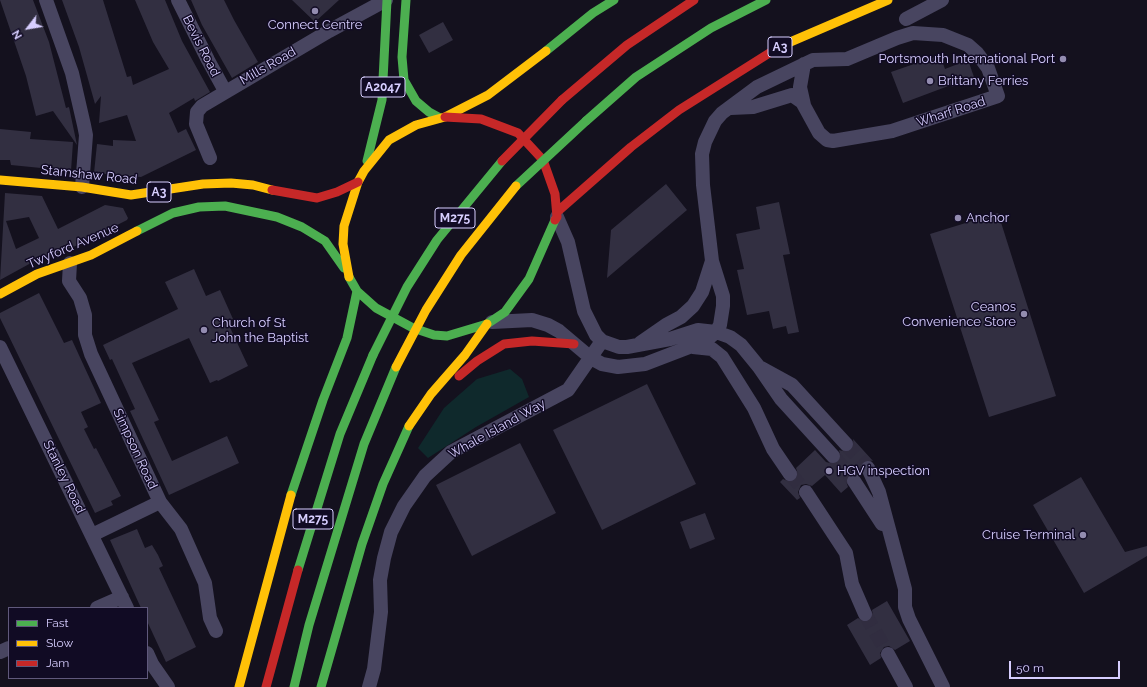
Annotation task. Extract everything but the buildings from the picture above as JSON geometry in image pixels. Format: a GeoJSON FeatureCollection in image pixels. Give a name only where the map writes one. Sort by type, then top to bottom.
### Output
{"type":"FeatureCollection","features":[{"type":"Feature","properties":{"kind":"main road","name":"A2047"},"geometry":{"type":"LineString","coordinates":[[364,171],[380,115],[386,0]]}},
{"type":"Feature","properties":{"kind":"main road","name":"A2047"},"geometry":{"type":"LineString","coordinates":[[406,0],[402,57],[404,80],[416,101],[429,112],[442,118]]}},
{"type":"Feature","properties":{"kind":"main road"},"geometry":{"type":"LineString","coordinates":[[442,118],[481,119],[518,133],[543,160],[554,190],[557,214],[538,260],[520,295],[505,312],[488,323],[446,336],[434,335],[413,328],[376,308],[357,291],[347,272],[343,244],[344,226],[358,182],[364,171],[389,140],[416,125],[442,118],[488,95],[514,77],[593,13],[614,0]]}},
{"type":"Feature","properties":{"kind":"main road","name":"M275"},"geometry":{"type":"LineString","coordinates":[[266,687],[308,534],[340,434],[373,355],[407,287],[437,240],[504,160],[562,100],[626,45],[694,0]]}},
{"type":"Feature","properties":{"kind":"main road","name":"M275"},"geometry":{"type":"LineString","coordinates":[[294,687],[309,625],[364,444],[396,367],[426,310],[461,255],[522,179],[636,77],[711,28],[766,0]]}},
{"type":"Feature","properties":{"kind":"main road","name":"A3"},"geometry":{"type":"LineString","coordinates":[[557,214],[631,147],[679,110],[715,86],[781,46],[888,0]]}},
{"type":"Feature","properties":{"kind":"main road","name":"Stamshaw Road"},"geometry":{"type":"LineString","coordinates":[[0,180],[82,187],[131,195],[204,184],[231,183],[252,185],[293,195],[317,198],[337,192],[358,182]]}},
{"type":"Feature","properties":{"kind":"main road","name":"Twyford Avenue"},"geometry":{"type":"LineString","coordinates":[[0,294],[37,274],[70,263],[173,214],[199,207],[225,206],[277,217],[302,227],[325,241],[347,272]]}},
{"type":"Feature","properties":{"kind":"main road","name":"M275"},"geometry":{"type":"LineString","coordinates":[[239,687],[289,501],[323,400],[347,338],[357,291]]}},
{"type":"Feature","properties":{"kind":"main road"},"geometry":{"type":"LineString","coordinates":[[321,687],[362,544],[383,484],[419,409],[465,354],[488,323]]}},
{"type":"Feature","properties":{"kind":"main road"},"geometry":{"type":"LineString","coordinates":[[398,452],[450,386],[477,361],[492,350],[504,344],[517,342],[574,344]]}},
{"type":"Feature","properties":{"kind":"street"},"geometry":{"type":"LineString","coordinates":[[46,0],[72,73],[86,135],[82,187]]}},
{"type":"Feature","properties":{"kind":"street","name":"Bevis Road"},"geometry":{"type":"LineString","coordinates":[[178,0],[225,91]]}},
{"type":"Feature","properties":{"kind":"street","name":"Mills Road"},"geometry":{"type":"LineString","coordinates":[[210,158],[198,130],[195,118],[202,106],[225,91],[329,31],[386,0]]}},
{"type":"Feature","properties":{"kind":"street"},"geometry":{"type":"LineString","coordinates":[[906,18],[942,0]]}},
{"type":"Feature","properties":{"kind":"street","name":"Wharf Road"},"geometry":{"type":"LineString","coordinates":[[716,332],[722,319],[723,296],[712,261],[703,185],[702,154],[705,142],[715,121],[722,113],[731,108],[757,87],[813,60],[847,59],[897,38],[913,33],[943,35],[963,42],[977,53],[988,68],[998,96],[892,131],[833,141],[828,140],[819,133],[804,105]]}},
{"type":"Feature","properties":{"kind":"street"},"geometry":{"type":"LineString","coordinates":[[804,64],[800,87],[804,105]]}},
{"type":"Feature","properties":{"kind":"street"},"geometry":{"type":"LineString","coordinates":[[731,108],[753,107],[788,96],[795,97],[804,105]]}},
{"type":"Feature","properties":{"kind":"street"},"geometry":{"type":"LineString","coordinates":[[557,214],[568,242],[584,311],[591,327],[602,341],[618,347],[670,340],[698,330],[716,332],[734,340],[759,366],[781,399],[833,456]]}},
{"type":"Feature","properties":{"kind":"street","name":"Wharf Road"},"geometry":{"type":"LineString","coordinates":[[638,344],[666,325],[681,317],[693,306],[702,292],[712,261]]}},
{"type":"Feature","properties":{"kind":"street","name":"Simpson Road"},"geometry":{"type":"LineString","coordinates":[[70,263],[69,280],[80,298],[85,315],[86,343],[160,502],[181,530],[203,577],[210,618],[216,631]]}},
{"type":"Feature","properties":{"kind":"street"},"geometry":{"type":"LineString","coordinates":[[488,323],[522,320],[540,322],[559,331],[591,358],[610,366],[628,367],[645,364],[692,347],[704,341],[716,332]]}},
{"type":"Feature","properties":{"kind":"street","name":"Whale Island Way"},"geometry":{"type":"LineString","coordinates":[[369,687],[374,669],[381,612],[380,580],[384,558],[391,532],[404,506],[425,476],[451,452],[568,390],[602,341]]}},
{"type":"Feature","properties":{"kind":"street","name":"Stanley Road"},"geometry":{"type":"LineString","coordinates":[[0,347],[124,602]]}},
{"type":"Feature","properties":{"kind":"street"},"geometry":{"type":"LineString","coordinates":[[692,347],[708,348],[720,354],[754,408],[772,449],[790,474]]}},
{"type":"Feature","properties":{"kind":"street"},"geometry":{"type":"LineString","coordinates":[[759,366],[792,385],[846,444]]}},
{"type":"Feature","properties":{"kind":"street"},"geometry":{"type":"LineString","coordinates":[[868,468],[879,492],[905,589],[906,607],[912,627],[943,687]]}},
{"type":"Feature","properties":{"kind":"street"},"geometry":{"type":"LineString","coordinates":[[854,481],[877,514],[892,540]]}},
{"type":"Feature","properties":{"kind":"street"},"geometry":{"type":"LineString","coordinates":[[806,492],[846,553],[852,584],[865,614]]}},
{"type":"Feature","properties":{"kind":"street"},"geometry":{"type":"LineString","coordinates":[[92,535],[160,502]]}},
{"type":"Feature","properties":{"kind":"street"},"geometry":{"type":"LineString","coordinates":[[102,607],[124,602]]}},
{"type":"Feature","properties":{"kind":"street"},"geometry":{"type":"LineString","coordinates":[[888,654],[906,687]]}},
{"type":"Feature","properties":{"kind":"street"},"geometry":{"type":"LineString","coordinates":[[148,655],[152,664],[168,687]]}},
{"type":"Feature","properties":{"kind":"green space"},"geometry":{"type":"Polygon","coordinates":[[[510,369],[522,379],[529,397],[476,427],[428,458],[418,448],[444,408],[477,379],[510,369]]]}},
{"type":"Feature","properties":{"kind":"tunnel"},"geometry":{"type":"LineString","coordinates":[[846,444],[868,468]]}},
{"type":"Feature","properties":{"kind":"tunnel"},"geometry":{"type":"LineString","coordinates":[[833,456],[854,481]]}},
{"type":"Feature","properties":{"kind":"tunnel"},"geometry":{"type":"LineString","coordinates":[[790,474],[806,492]]}},
{"type":"Feature","properties":{"kind":"tunnel"},"geometry":{"type":"LineString","coordinates":[[865,614],[888,654]]}},
{"type":"Feature","properties":{"kind":"traffic: fast"},"geometry":{"type":"LineString","coordinates":[[367,161],[382,100],[387,0]]}},
{"type":"Feature","properties":{"kind":"traffic: fast"},"geometry":{"type":"LineString","coordinates":[[406,0],[402,57],[404,80],[416,101],[429,112],[440,118]]}},
{"type":"Feature","properties":{"kind":"traffic: fast"},"geometry":{"type":"LineString","coordinates":[[546,51],[593,13],[614,0]]}},
{"type":"Feature","properties":{"kind":"traffic: fast"},"geometry":{"type":"LineString","coordinates":[[586,121],[636,77],[711,28],[766,0]]}},
{"type":"Feature","properties":{"kind":"traffic: fast"},"geometry":{"type":"LineString","coordinates":[[516,186],[586,121]]}},
{"type":"Feature","properties":{"kind":"traffic: fast"},"geometry":{"type":"LineString","coordinates":[[373,355],[407,287],[437,240],[502,161]]}},
{"type":"Feature","properties":{"kind":"traffic: fast"},"geometry":{"type":"LineString","coordinates":[[137,231],[173,213],[199,207],[225,206],[277,217],[302,227],[325,241],[344,268]]}},
{"type":"Feature","properties":{"kind":"traffic: fast"},"geometry":{"type":"LineString","coordinates":[[349,277],[357,291],[376,308],[413,328],[434,335],[447,336],[487,324],[505,312],[529,279],[555,220]]}},
{"type":"Feature","properties":{"kind":"traffic: fast"},"geometry":{"type":"LineString","coordinates":[[291,495],[323,400],[347,338],[357,291]]}},
{"type":"Feature","properties":{"kind":"traffic: fast"},"geometry":{"type":"LineString","coordinates":[[298,570],[340,434],[373,355]]}},
{"type":"Feature","properties":{"kind":"traffic: fast"},"geometry":{"type":"LineString","coordinates":[[294,687],[309,625],[364,444],[396,367]]}},
{"type":"Feature","properties":{"kind":"traffic: fast"},"geometry":{"type":"LineString","coordinates":[[321,687],[362,544],[383,484],[409,426]]}},
{"type":"Feature","properties":{"kind":"traffic: slow"},"geometry":{"type":"LineString","coordinates":[[771,52],[781,46],[888,0]]}},
{"type":"Feature","properties":{"kind":"traffic: slow"},"geometry":{"type":"LineString","coordinates":[[349,277],[343,244],[344,226],[358,182],[364,171],[389,140],[416,125],[445,117],[488,95],[546,51]]}},
{"type":"Feature","properties":{"kind":"traffic: slow"},"geometry":{"type":"LineString","coordinates":[[0,180],[82,187],[131,195],[203,184],[231,183],[253,185],[272,190]]}},
{"type":"Feature","properties":{"kind":"traffic: slow"},"geometry":{"type":"LineString","coordinates":[[396,367],[426,310],[461,255],[516,186]]}},
{"type":"Feature","properties":{"kind":"traffic: slow"},"geometry":{"type":"LineString","coordinates":[[0,294],[37,274],[91,255],[137,231]]}},
{"type":"Feature","properties":{"kind":"traffic: slow"},"geometry":{"type":"LineString","coordinates":[[409,426],[431,394],[465,355],[487,324]]}},
{"type":"Feature","properties":{"kind":"traffic: slow"},"geometry":{"type":"LineString","coordinates":[[239,687],[291,495]]}},
{"type":"Feature","properties":{"kind":"traffic: jam"},"geometry":{"type":"LineString","coordinates":[[562,100],[627,45],[694,0]]}},
{"type":"Feature","properties":{"kind":"traffic: jam"},"geometry":{"type":"LineString","coordinates":[[557,212],[631,147],[679,110],[771,52]]}},
{"type":"Feature","properties":{"kind":"traffic: jam"},"geometry":{"type":"LineString","coordinates":[[502,161],[562,100]]}},
{"type":"Feature","properties":{"kind":"traffic: jam"},"geometry":{"type":"LineString","coordinates":[[445,117],[481,119],[518,133],[543,160],[555,194],[557,217],[555,220]]}},
{"type":"Feature","properties":{"kind":"traffic: jam"},"geometry":{"type":"LineString","coordinates":[[272,190],[317,198],[337,192],[358,182]]}},
{"type":"Feature","properties":{"kind":"traffic: jam"},"geometry":{"type":"LineString","coordinates":[[459,376],[477,361],[504,344],[532,341],[574,344]]}},
{"type":"Feature","properties":{"kind":"traffic: jam"},"geometry":{"type":"LineString","coordinates":[[266,687],[298,570]]}},
{"type":"Feature","properties":{"kind":"place","name":"Connect Centre"},"geometry":{"type":"Point","coordinates":[315,11]}},
{"type":"Feature","properties":{"kind":"place","name":"Portsmouth International Port"},"geometry":{"type":"Point","coordinates":[1063,59]}},
{"type":"Feature","properties":{"kind":"place","name":"Brittany Ferries"},"geometry":{"type":"Point","coordinates":[930,81]}},
{"type":"Feature","properties":{"kind":"place","name":"Anchor"},"geometry":{"type":"Point","coordinates":[958,218]}},
{"type":"Feature","properties":{"kind":"place","name":"Ceanos Convenience Store"},"geometry":{"type":"Point","coordinates":[1024,314]}},
{"type":"Feature","properties":{"kind":"place","name":"Church of St John the Baptist"},"geometry":{"type":"Point","coordinates":[204,330]}},
{"type":"Feature","properties":{"kind":"place","name":"HGV inspection"},"geometry":{"type":"Point","coordinates":[829,471]}},
{"type":"Feature","properties":{"kind":"place","name":"Cruise Terminal"},"geometry":{"type":"Point","coordinates":[1083,535]}}]}
